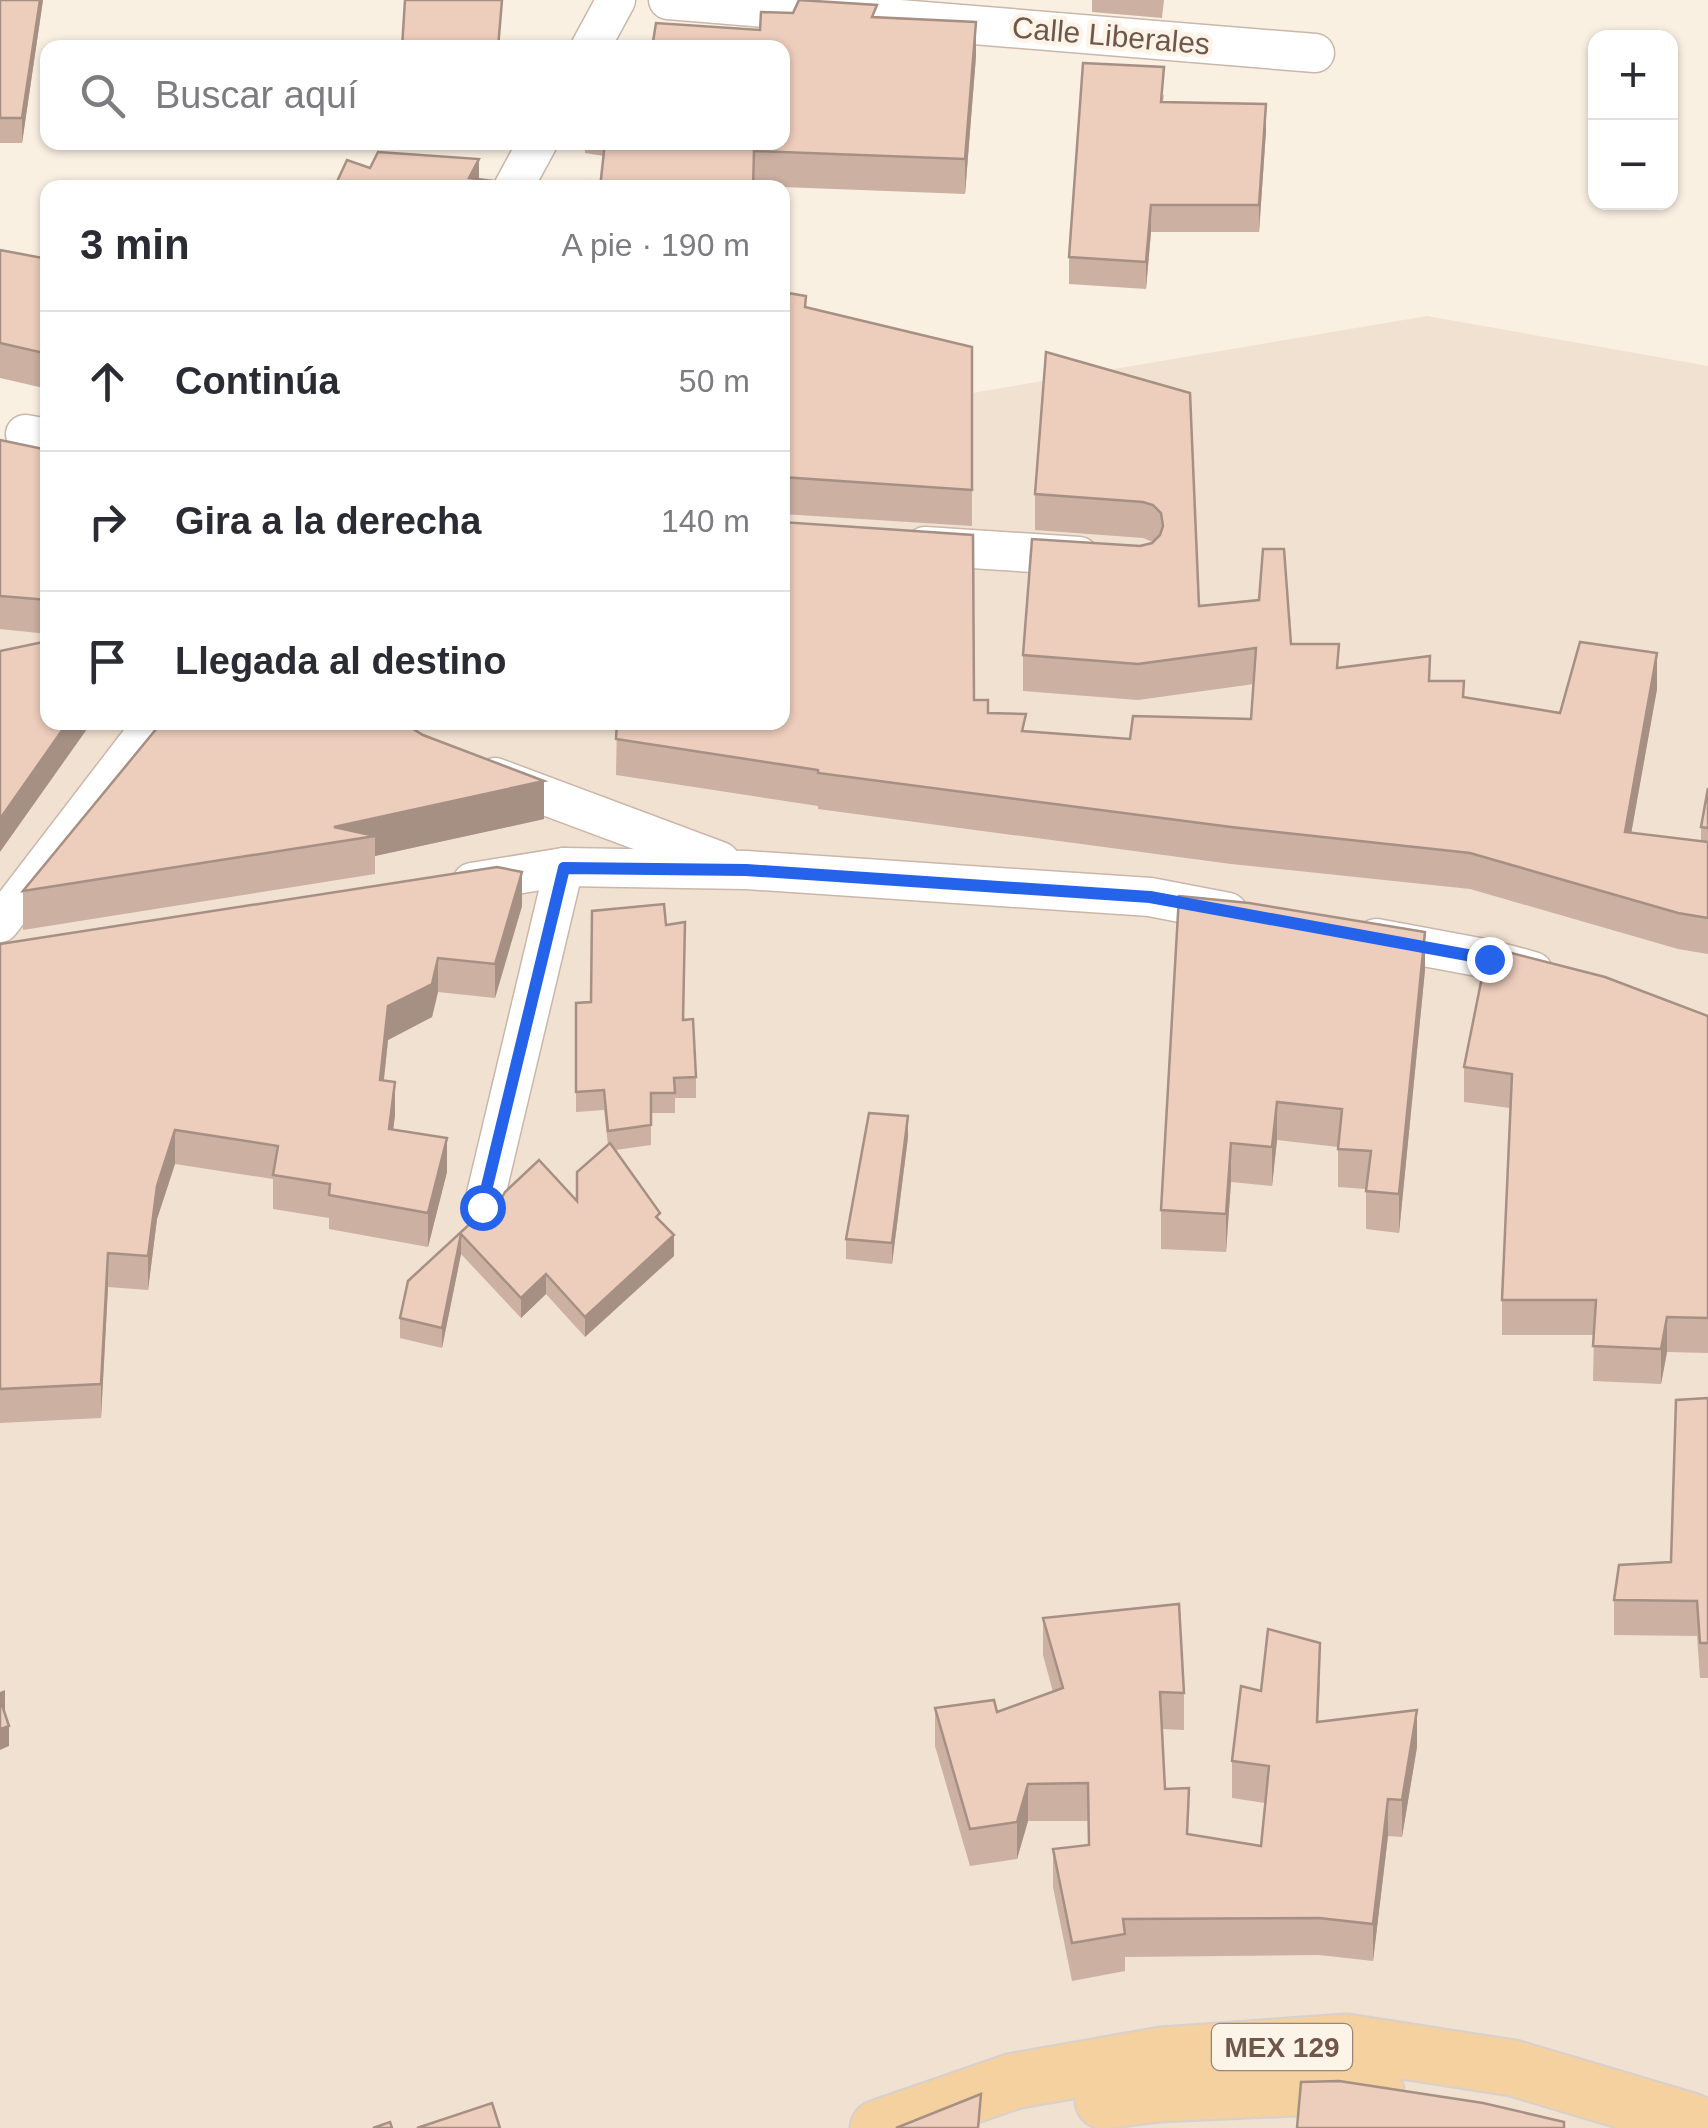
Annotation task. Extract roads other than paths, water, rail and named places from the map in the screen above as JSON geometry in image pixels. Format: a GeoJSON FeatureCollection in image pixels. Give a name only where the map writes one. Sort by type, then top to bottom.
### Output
{"type":"FeatureCollection","features":[{"type":"Feature","properties":{"kind":"main road","name":"MEX 129"},"geometry":{"type":"LineString","coordinates":[[878,2128],[1014,2081],[1162,2055],[1346,2042],[1513,2068],[1706,2128]]}},
{"type":"Feature","properties":{"kind":"main road","name":"MEX 129"},"geometry":{"type":"LineString","coordinates":[[974,2128],[1016,2112],[1160,2094],[1341,2086],[1489,2109],[1570,2128]]}},
{"type":"Feature","properties":{"kind":"street"},"geometry":{"type":"LineString","coordinates":[[594,40],[616,0]]}},
{"type":"Feature","properties":{"kind":"street","name":"Calle Liberales"},"geometry":{"type":"LineString","coordinates":[[668,0],[1315,53]]}},
{"type":"Feature","properties":{"kind":"street"},"geometry":{"type":"LineString","coordinates":[[518,180],[534,150]]}},
{"type":"Feature","properties":{"kind":"street"},"geometry":{"type":"LineString","coordinates":[[882,543],[1121,558]]}},
{"type":"Feature","properties":{"kind":"street"},"geometry":{"type":"LineString","coordinates":[[4,944],[149,730]]}},
{"type":"Feature","properties":{"kind":"street"},"geometry":{"type":"LineString","coordinates":[[468,767],[746,870]]}},
{"type":"Feature","properties":{"kind":"street"},"geometry":{"type":"LineString","coordinates":[[482,1207],[564,868]]}},
{"type":"Feature","properties":{"kind":"street"},"geometry":{"type":"LineString","coordinates":[[446,886],[564,868],[746,870],[1150,897],[1263,918]]}},
{"type":"Feature","properties":{"kind":"street"},"geometry":{"type":"LineString","coordinates":[[1338,932],[1489,959],[1562,979]]}}]}
